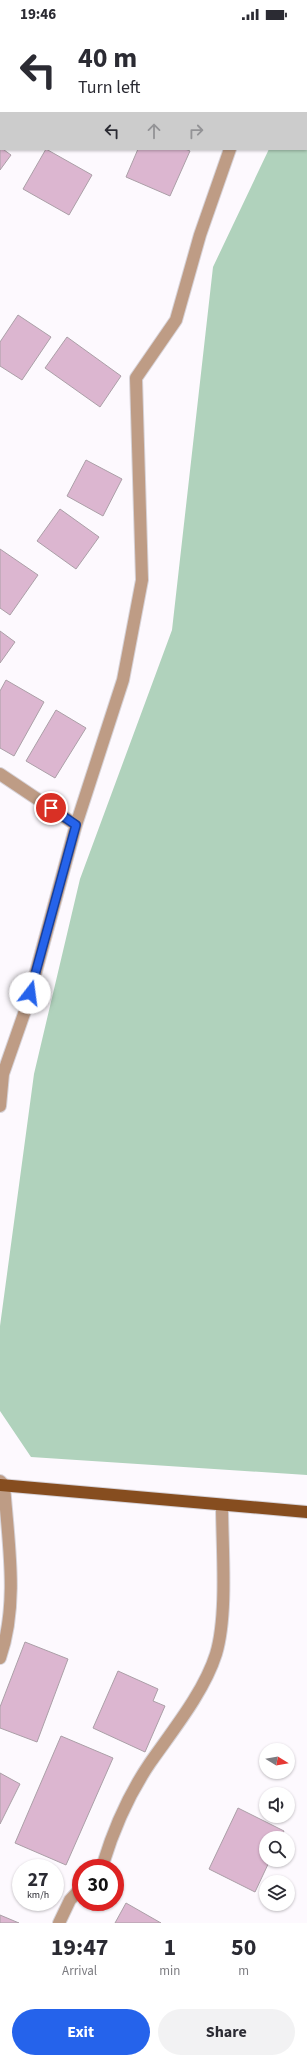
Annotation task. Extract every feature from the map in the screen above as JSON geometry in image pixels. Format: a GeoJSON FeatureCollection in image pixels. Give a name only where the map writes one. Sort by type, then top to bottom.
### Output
{"type":"FeatureCollection","features":[{"type":"Feature","properties":{"kind":"main road"},"geometry":{"type":"LineString","coordinates":[[1,1484],[307,1512]]}},
{"type":"Feature","properties":{"kind":"street"},"geometry":{"type":"LineString","coordinates":[[0,1106],[3,1074],[26,1008],[76,825],[123,680],[142,580],[136,378],[176,320],[200,235],[230,150]]}},
{"type":"Feature","properties":{"kind":"street"},"geometry":{"type":"LineString","coordinates":[[0,774],[76,825]]}},
{"type":"Feature","properties":{"kind":"street"},"geometry":{"type":"LineString","coordinates":[[0,1658],[7,1629],[11,1580],[1,1484]]}},
{"type":"Feature","properties":{"kind":"street"},"geometry":{"type":"LineString","coordinates":[[105,1859],[123,1808],[150,1764],[177,1726],[208,1674],[216,1653],[220,1629],[222,1598],[222,1505]]}},
{"type":"Feature","properties":{"kind":"street"},"geometry":{"type":"LineString","coordinates":[[59,1923],[72,1898]]}},
{"type":"Feature","properties":{"kind":"green space"},"geometry":{"type":"Polygon","coordinates":[[[269,150],[307,150],[307,1475],[31,1457],[0,1411],[0,1326],[34,1074],[80,879],[172,630],[213,267],[269,150]]]}},
{"type":"Feature","properties":{"kind":"building"},"geometry":{"type":"Polygon","coordinates":[[[0,150],[4,150],[11,155],[0,170],[0,150]]]}},
{"type":"Feature","properties":{"kind":"building"},"geometry":{"type":"Polygon","coordinates":[[[45,150],[92,175],[69,215],[23,189],[45,150]]]}},
{"type":"Feature","properties":{"kind":"building"},"geometry":{"type":"Polygon","coordinates":[[[138,150],[190,151],[170,196],[126,177],[138,150]]]}},
{"type":"Feature","properties":{"kind":"building"},"geometry":{"type":"Polygon","coordinates":[[[18,315],[51,337],[22,380],[0,366],[0,342],[18,315]]]}},
{"type":"Feature","properties":{"kind":"building"},"geometry":{"type":"Polygon","coordinates":[[[67,337],[121,376],[100,407],[45,368],[67,337]]]}},
{"type":"Feature","properties":{"kind":"building"},"geometry":{"type":"Polygon","coordinates":[[[86,460],[122,479],[103,516],[67,496],[86,460]]]}},
{"type":"Feature","properties":{"kind":"building"},"geometry":{"type":"Polygon","coordinates":[[[60,509],[99,537],[76,569],[37,541],[60,509]]]}},
{"type":"Feature","properties":{"kind":"building"},"geometry":{"type":"Polygon","coordinates":[[[0,549],[38,575],[10,615],[0,608],[0,549]]]}},
{"type":"Feature","properties":{"kind":"building"},"geometry":{"type":"Polygon","coordinates":[[[0,631],[15,642],[0,663],[0,631]]]}},
{"type":"Feature","properties":{"kind":"building"},"geometry":{"type":"Polygon","coordinates":[[[6,680],[44,702],[14,756],[0,748],[0,691],[6,680]]]}},
{"type":"Feature","properties":{"kind":"building"},"geometry":{"type":"Polygon","coordinates":[[[56,710],[86,728],[55,778],[26,761],[56,710]]]}},
{"type":"Feature","properties":{"kind":"building"},"geometry":{"type":"Polygon","coordinates":[[[25,1642],[68,1659],[37,1742],[0,1728],[0,1707],[25,1642]]]}},
{"type":"Feature","properties":{"kind":"building"},"geometry":{"type":"Polygon","coordinates":[[[118,1671],[158,1689],[153,1701],[165,1706],[145,1752],[93,1728],[118,1671]]]}},
{"type":"Feature","properties":{"kind":"building"},"geometry":{"type":"Polygon","coordinates":[[[61,1736],[113,1758],[66,1865],[64,1864],[64,1859],[52,1859],[15,1843],[61,1736]]]}},
{"type":"Feature","properties":{"kind":"building"},"geometry":{"type":"Polygon","coordinates":[[[0,1773],[20,1784],[0,1824],[0,1773]]]}},
{"type":"Feature","properties":{"kind":"building"},"geometry":{"type":"Polygon","coordinates":[[[238,1808],[259,1818],[259,1823],[268,1823],[284,1831],[259,1831],[259,1867],[267,1867],[263,1875],[259,1875],[259,1883],[255,1892],[209,1869],[238,1808]]]}},
{"type":"Feature","properties":{"kind":"building"},"geometry":{"type":"Polygon","coordinates":[[[126,1903],[161,1923],[115,1923],[122,1911],[124,1911],[126,1903]]]}},
{"type":"Feature","properties":{"kind":"building"},"geometry":{"type":"Polygon","coordinates":[[[0,1915],[19,1923],[0,1923],[0,1915]]]}},
{"type":"Feature","properties":{"kind":"route"},"geometry":{"type":"LineString","coordinates":[[30,993],[76,825],[51,808]]}}]}
